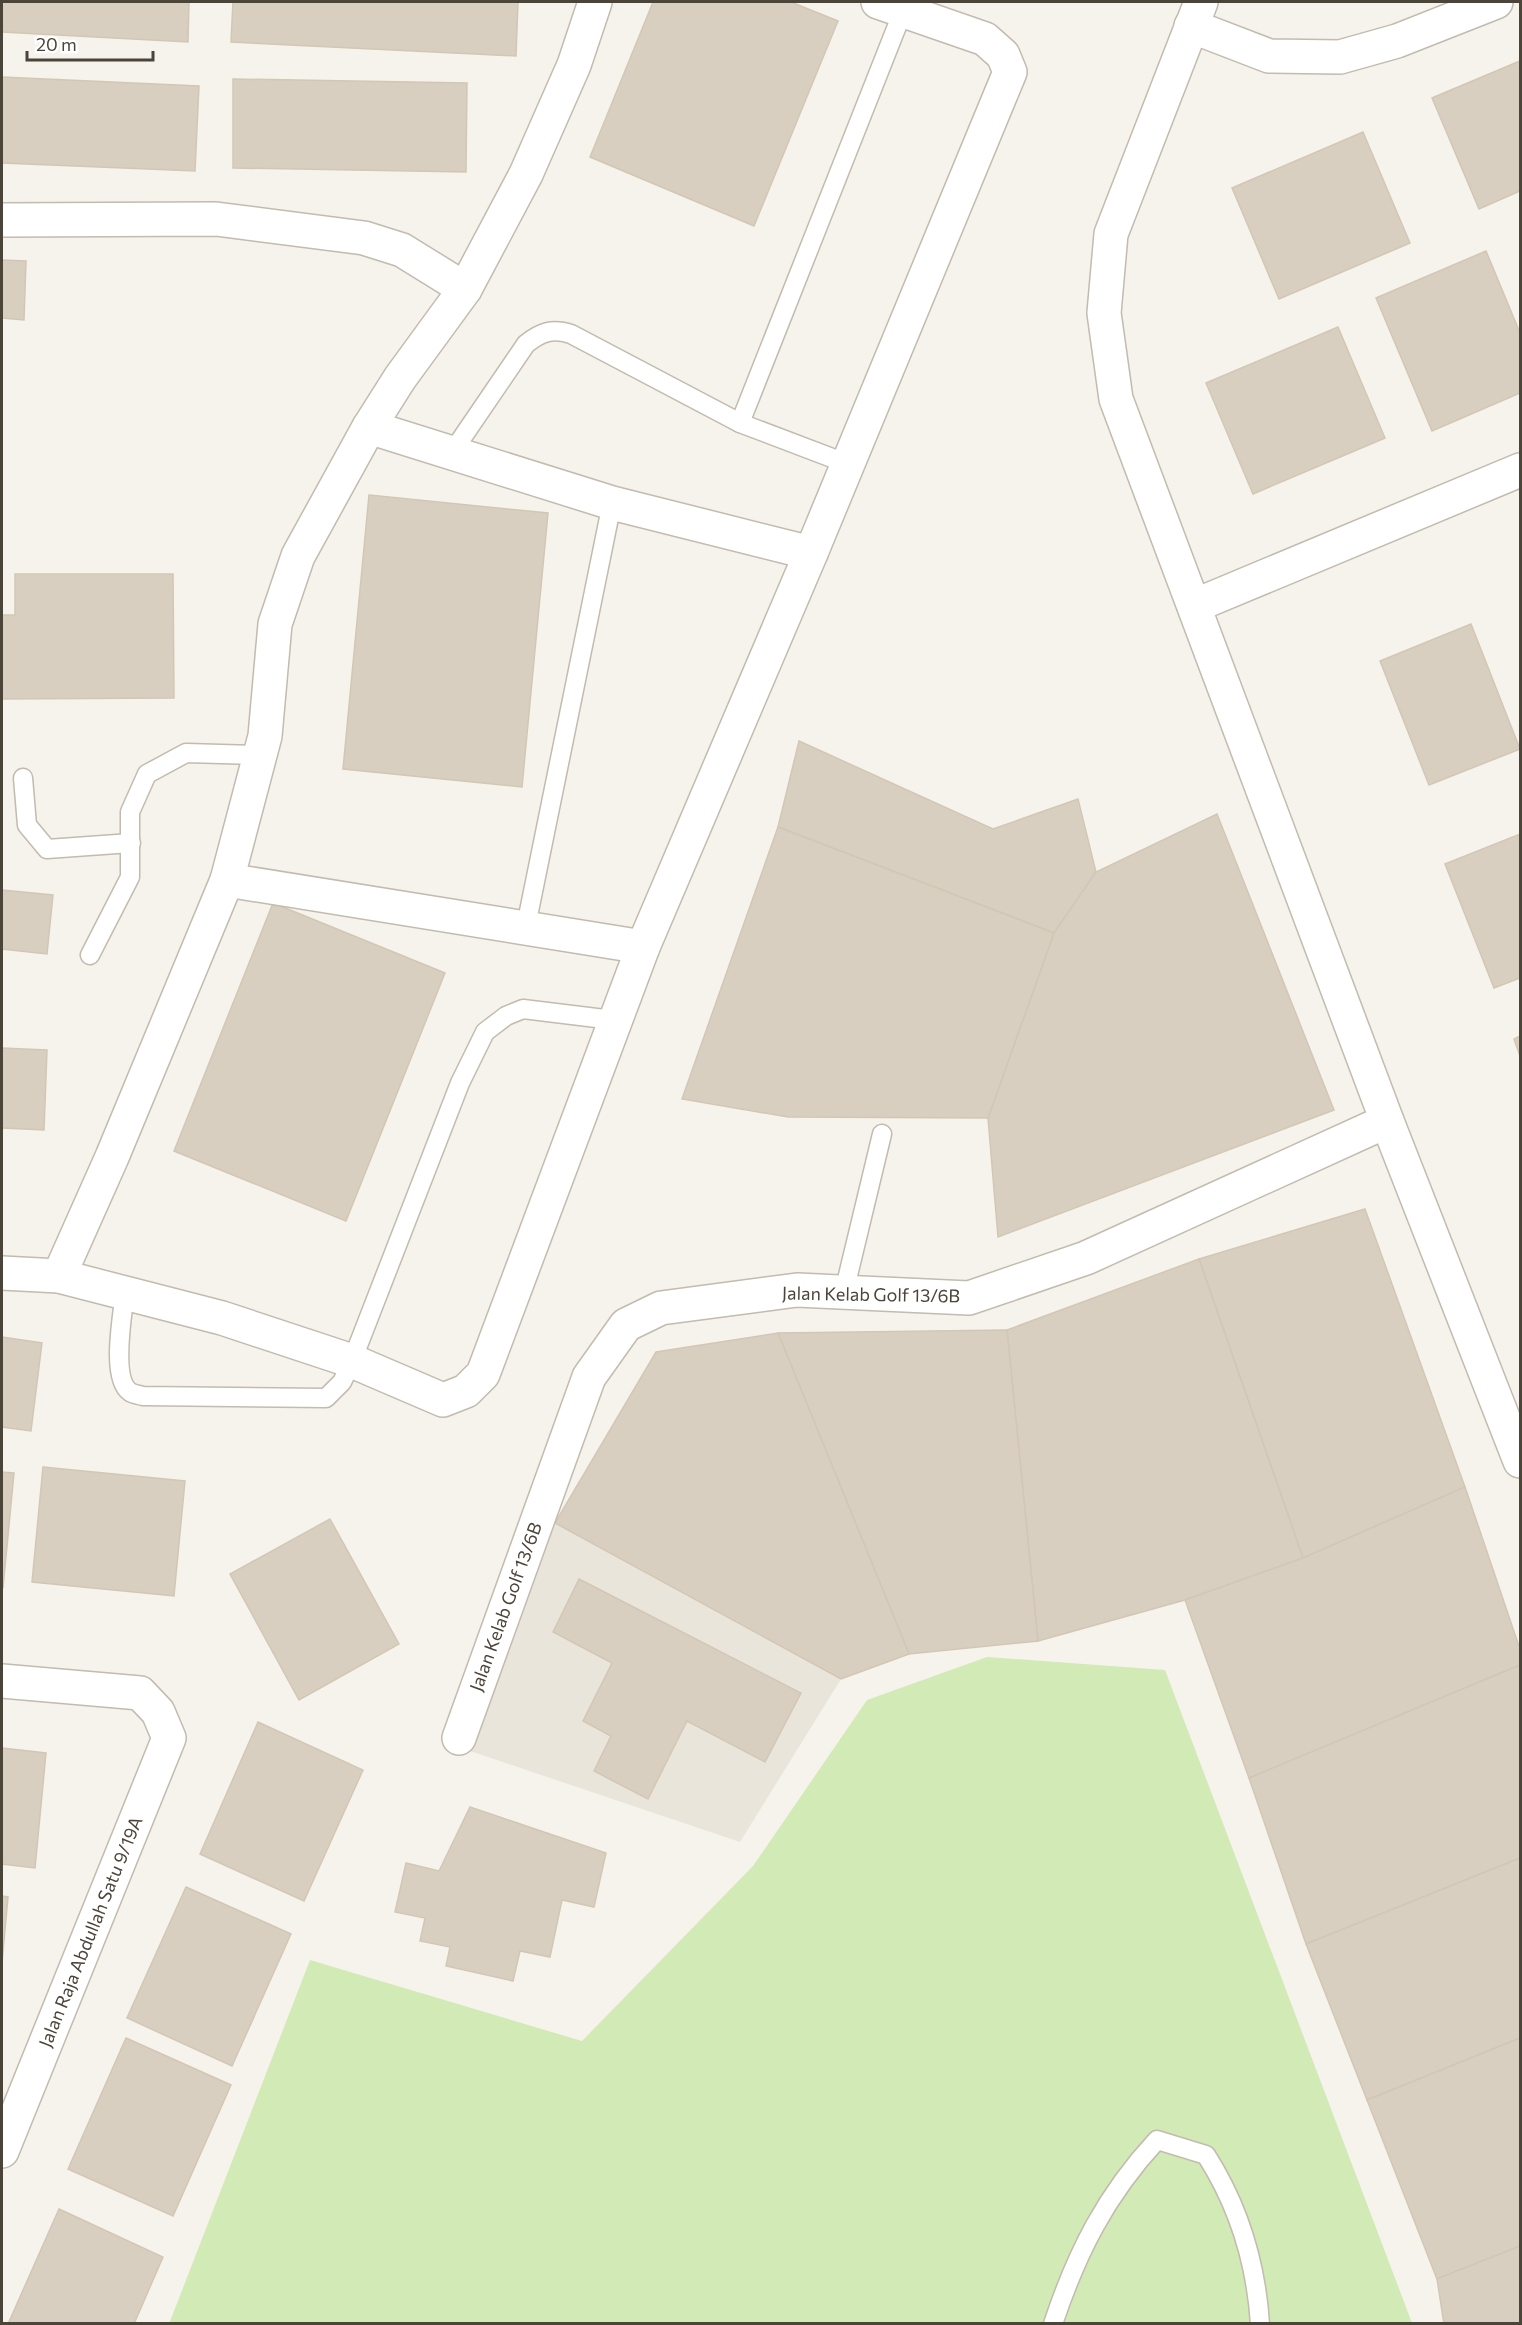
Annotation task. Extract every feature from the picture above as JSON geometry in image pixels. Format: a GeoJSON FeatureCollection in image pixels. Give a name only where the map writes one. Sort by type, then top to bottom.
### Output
{"type":"FeatureCollection","features":[{"type":"Feature","properties":{"kind":"street"},"geometry":{"type":"LineString","coordinates":[[59,1276],[112,1157],[227,880],[258,755],[265,736],[275,624],[298,556],[369,427],[400,378],[465,289],[526,174],[574,65],[595,2]]}},
{"type":"Feature","properties":{"kind":"street"},"geometry":{"type":"LineString","coordinates":[[1496,2],[1397,41],[1340,57],[1269,56],[1196,14],[1111,234],[1104,313],[1116,399],[1387,1121],[1521,1461]]}},
{"type":"Feature","properties":{"kind":"street"},"geometry":{"type":"LineString","coordinates":[[2,1273],[59,1276],[222,1318],[352,1361],[443,1400],[466,1391],[483,1374],[643,947],[811,554],[1010,72],[1003,55],[985,39],[890,6]]}},
{"type":"Feature","properties":{"kind":"street"},"geometry":{"type":"LineString","coordinates":[[2,220],[216,219],[364,238],[402,250],[465,289]]}},
{"type":"Feature","properties":{"kind":"street"},"geometry":{"type":"LineString","coordinates":[[369,427],[612,503],[811,554]]}},
{"type":"Feature","properties":{"kind":"street"},"geometry":{"type":"LineString","coordinates":[[1194,606],[1521,470]]}},
{"type":"Feature","properties":{"kind":"street"},"geometry":{"type":"LineString","coordinates":[[227,880],[526,926],[643,947]]}},
{"type":"Feature","properties":{"kind":"street","name":"Jalan Kelab Golf 13/6B"},"geometry":{"type":"LineString","coordinates":[[459,1738],[589,1377],[626,1325],[661,1308],[797,1290],[969,1298],[1086,1258],[1387,1121]]}},
{"type":"Feature","properties":{"kind":"street","name":"Jalan Raja Abdullah Satu 9/19A"},"geometry":{"type":"LineString","coordinates":[[2,1681],[140,1692],[158,1712],[169,1738],[13,2097],[2,2151]]}},
{"type":"Feature","properties":{"kind":"lane"},"geometry":{"type":"LineString","coordinates":[[740,423],[890,6]]}},
{"type":"Feature","properties":{"kind":"lane"},"geometry":{"type":"LineString","coordinates":[[451,454],[526,344],[540,333],[557,330],[571,334],[740,423],[848,464]]}},
{"type":"Feature","properties":{"kind":"lane"},"geometry":{"type":"LineString","coordinates":[[526,926],[612,503]]}},
{"type":"Feature","properties":{"kind":"lane"},"geometry":{"type":"LineString","coordinates":[[90,955],[130,877],[130,812],[147,774],[186,753],[258,755]]}},
{"type":"Feature","properties":{"kind":"lane"},"geometry":{"type":"LineString","coordinates":[[23,778],[27,825],[47,849],[130,843]]}},
{"type":"Feature","properties":{"kind":"lane"},"geometry":{"type":"LineString","coordinates":[[125,1292],[118,1349],[122,1383],[130,1392],[143,1396],[326,1398],[342,1382],[352,1361],[460,1083],[485,1032],[506,1016],[523,1010],[614,1020]]}},
{"type":"Feature","properties":{"kind":"lane"},"geometry":{"type":"LineString","coordinates":[[844,1292],[882,1134]]}},
{"type":"Feature","properties":{"kind":"lane"},"geometry":{"type":"LineString","coordinates":[[1053,2324],[1068,2280],[1110,2196],[1157,2140],[1206,2155],[1227,2188],[1249,2250],[1260,2324]]}},
{"type":"Feature","properties":{"kind":"shaded area"},"geometry":{"type":"Polygon","coordinates":[[[555,1523],[841,1679],[740,1842],[470,1751],[555,1523]]]}},
{"type":"Feature","properties":{"kind":"green space"},"geometry":{"type":"Polygon","coordinates":[[[987,1657],[1165,1670],[1412,2323],[169,2324],[310,1960],[582,2041],[753,1866],[867,1700],[987,1657]]]}},
{"type":"Feature","properties":{"kind":"building"},"geometry":{"type":"Polygon","coordinates":[[[2,2],[189,2],[188,42],[2,32],[2,2]]]}},
{"type":"Feature","properties":{"kind":"building"},"geometry":{"type":"Polygon","coordinates":[[[233,2],[518,2],[516,56],[231,42],[233,2]]]}},
{"type":"Feature","properties":{"kind":"building"},"geometry":{"type":"Polygon","coordinates":[[[653,2],[791,2],[838,21],[754,226],[590,157],[653,2]]]}},
{"type":"Feature","properties":{"kind":"building"},"geometry":{"type":"Polygon","coordinates":[[[1520,61],[1520,191],[1479,209],[1432,98],[1520,61]]]}},
{"type":"Feature","properties":{"kind":"building"},"geometry":{"type":"Polygon","coordinates":[[[2,77],[199,86],[195,171],[2,163],[2,77]]]}},
{"type":"Feature","properties":{"kind":"building"},"geometry":{"type":"Polygon","coordinates":[[[233,79],[467,83],[466,172],[233,168],[233,79]]]}},
{"type":"Feature","properties":{"kind":"building"},"geometry":{"type":"Polygon","coordinates":[[[1363,132],[1410,243],[1279,299],[1232,188],[1363,132]]]}},
{"type":"Feature","properties":{"kind":"building"},"geometry":{"type":"Polygon","coordinates":[[[1486,251],[1520,333],[1520,393],[1432,431],[1376,298],[1486,251]]]}},
{"type":"Feature","properties":{"kind":"building"},"geometry":{"type":"Polygon","coordinates":[[[2,260],[26,261],[24,320],[2,318],[2,260]]]}},
{"type":"Feature","properties":{"kind":"building"},"geometry":{"type":"Polygon","coordinates":[[[1338,327],[1385,438],[1253,494],[1206,383],[1338,327]]]}},
{"type":"Feature","properties":{"kind":"building"},"geometry":{"type":"Polygon","coordinates":[[[369,495],[548,513],[522,787],[343,769],[369,495]]]}},
{"type":"Feature","properties":{"kind":"building"},"geometry":{"type":"Polygon","coordinates":[[[15,574],[173,574],[174,698],[2,699],[2,615],[15,615],[15,574]]]}},
{"type":"Feature","properties":{"kind":"building"},"geometry":{"type":"Polygon","coordinates":[[[1471,624],[1520,749],[1429,785],[1380,661],[1471,624]]]}},
{"type":"Feature","properties":{"kind":"building"},"geometry":{"type":"Polygon","coordinates":[[[799,741],[993,829],[1078,799],[1096,872],[1054,933],[778,827],[799,741]]]}},
{"type":"Feature","properties":{"kind":"building"},"geometry":{"type":"Polygon","coordinates":[[[1217,814],[1334,1110],[998,1237],[988,1118],[1054,933],[1096,872],[1217,814]]]}},
{"type":"Feature","properties":{"kind":"building"},"geometry":{"type":"Polygon","coordinates":[[[778,827],[1054,933],[988,1118],[788,1117],[682,1099],[778,827]]]}},
{"type":"Feature","properties":{"kind":"building"},"geometry":{"type":"Polygon","coordinates":[[[1520,834],[1520,978],[1494,988],[1445,864],[1520,834]]]}},
{"type":"Feature","properties":{"kind":"building"},"geometry":{"type":"Polygon","coordinates":[[[2,890],[53,895],[47,954],[2,949],[2,890]]]}},
{"type":"Feature","properties":{"kind":"building"},"geometry":{"type":"Polygon","coordinates":[[[273,903],[445,973],[346,1221],[174,1151],[273,903]]]}},
{"type":"Feature","properties":{"kind":"building"},"geometry":{"type":"Polygon","coordinates":[[[1520,1036],[1520,1056],[1514,1039],[1520,1036]]]}},
{"type":"Feature","properties":{"kind":"building"},"geometry":{"type":"Polygon","coordinates":[[[2,1048],[47,1050],[44,1130],[2,1128],[2,1048]]]}},
{"type":"Feature","properties":{"kind":"building"},"geometry":{"type":"Polygon","coordinates":[[[1365,1209],[1465,1487],[1303,1558],[1199,1259],[1365,1209]]]}},
{"type":"Feature","properties":{"kind":"building"},"geometry":{"type":"Polygon","coordinates":[[[1199,1259],[1303,1558],[1185,1600],[1038,1641],[1007,1330],[1199,1259]]]}},
{"type":"Feature","properties":{"kind":"building"},"geometry":{"type":"Polygon","coordinates":[[[1007,1330],[1038,1641],[909,1654],[778,1333],[1007,1330]]]}},
{"type":"Feature","properties":{"kind":"building"},"geometry":{"type":"Polygon","coordinates":[[[778,1333],[909,1654],[841,1679],[555,1523],[656,1352],[778,1333]]]}},
{"type":"Feature","properties":{"kind":"building"},"geometry":{"type":"Polygon","coordinates":[[[2,1337],[42,1343],[31,1431],[2,1427],[2,1337]]]}},
{"type":"Feature","properties":{"kind":"building"},"geometry":{"type":"Polygon","coordinates":[[[43,1467],[185,1481],[174,1596],[32,1582],[43,1467]]]}},
{"type":"Feature","properties":{"kind":"building"},"geometry":{"type":"Polygon","coordinates":[[[2,1472],[14,1473],[3,1588],[2,1588],[2,1472]]]}},
{"type":"Feature","properties":{"kind":"building"},"geometry":{"type":"Polygon","coordinates":[[[1465,1487],[1520,1649],[1520,1665],[1249,1778],[1185,1600],[1303,1558],[1465,1487]]]}},
{"type":"Feature","properties":{"kind":"building"},"geometry":{"type":"Polygon","coordinates":[[[330,1519],[399,1644],[299,1700],[230,1574],[330,1519]]]}},
{"type":"Feature","properties":{"kind":"building"},"geometry":{"type":"Polygon","coordinates":[[[579,1579],[801,1693],[765,1762],[687,1721],[648,1799],[594,1771],[611,1736],[583,1721],[612,1663],[553,1632],[579,1579]]]}},
{"type":"Feature","properties":{"kind":"building"},"geometry":{"type":"Polygon","coordinates":[[[1520,1665],[1520,1858],[1306,1944],[1249,1778],[1520,1665]]]}},
{"type":"Feature","properties":{"kind":"building"},"geometry":{"type":"Polygon","coordinates":[[[258,1722],[363,1770],[304,1901],[200,1854],[258,1722]]]}},
{"type":"Feature","properties":{"kind":"building"},"geometry":{"type":"Polygon","coordinates":[[[2,1748],[46,1753],[35,1868],[2,1864],[2,1748]]]}},
{"type":"Feature","properties":{"kind":"building"},"geometry":{"type":"Polygon","coordinates":[[[470,1807],[606,1853],[594,1907],[562,1900],[550,1957],[520,1951],[513,1981],[446,1966],[450,1947],[420,1941],[425,1918],[395,1912],[406,1863],[439,1871],[470,1807]]]}},
{"type":"Feature","properties":{"kind":"building"},"geometry":{"type":"Polygon","coordinates":[[[1520,1858],[1520,2038],[1367,2100],[1306,1944],[1520,1858]]]}},
{"type":"Feature","properties":{"kind":"building"},"geometry":{"type":"Polygon","coordinates":[[[186,1887],[291,1934],[232,2066],[127,2018],[186,1887]]]}},
{"type":"Feature","properties":{"kind":"building"},"geometry":{"type":"Polygon","coordinates":[[[2,1896],[8,1897],[2,1963],[2,1896]]]}},
{"type":"Feature","properties":{"kind":"building"},"geometry":{"type":"Polygon","coordinates":[[[126,2038],[231,2085],[173,2216],[68,2169],[126,2038]]]}},
{"type":"Feature","properties":{"kind":"building"},"geometry":{"type":"Polygon","coordinates":[[[1520,2038],[1520,2246],[1437,2279],[1367,2100],[1520,2038]]]}},
{"type":"Feature","properties":{"kind":"building"},"geometry":{"type":"Polygon","coordinates":[[[59,2209],[163,2257],[134,2324],[8,2324],[59,2209]]]}},
{"type":"Feature","properties":{"kind":"building"},"geometry":{"type":"Polygon","coordinates":[[[1520,2246],[1520,2324],[1444,2324],[1437,2279],[1520,2246]]]}}]}
